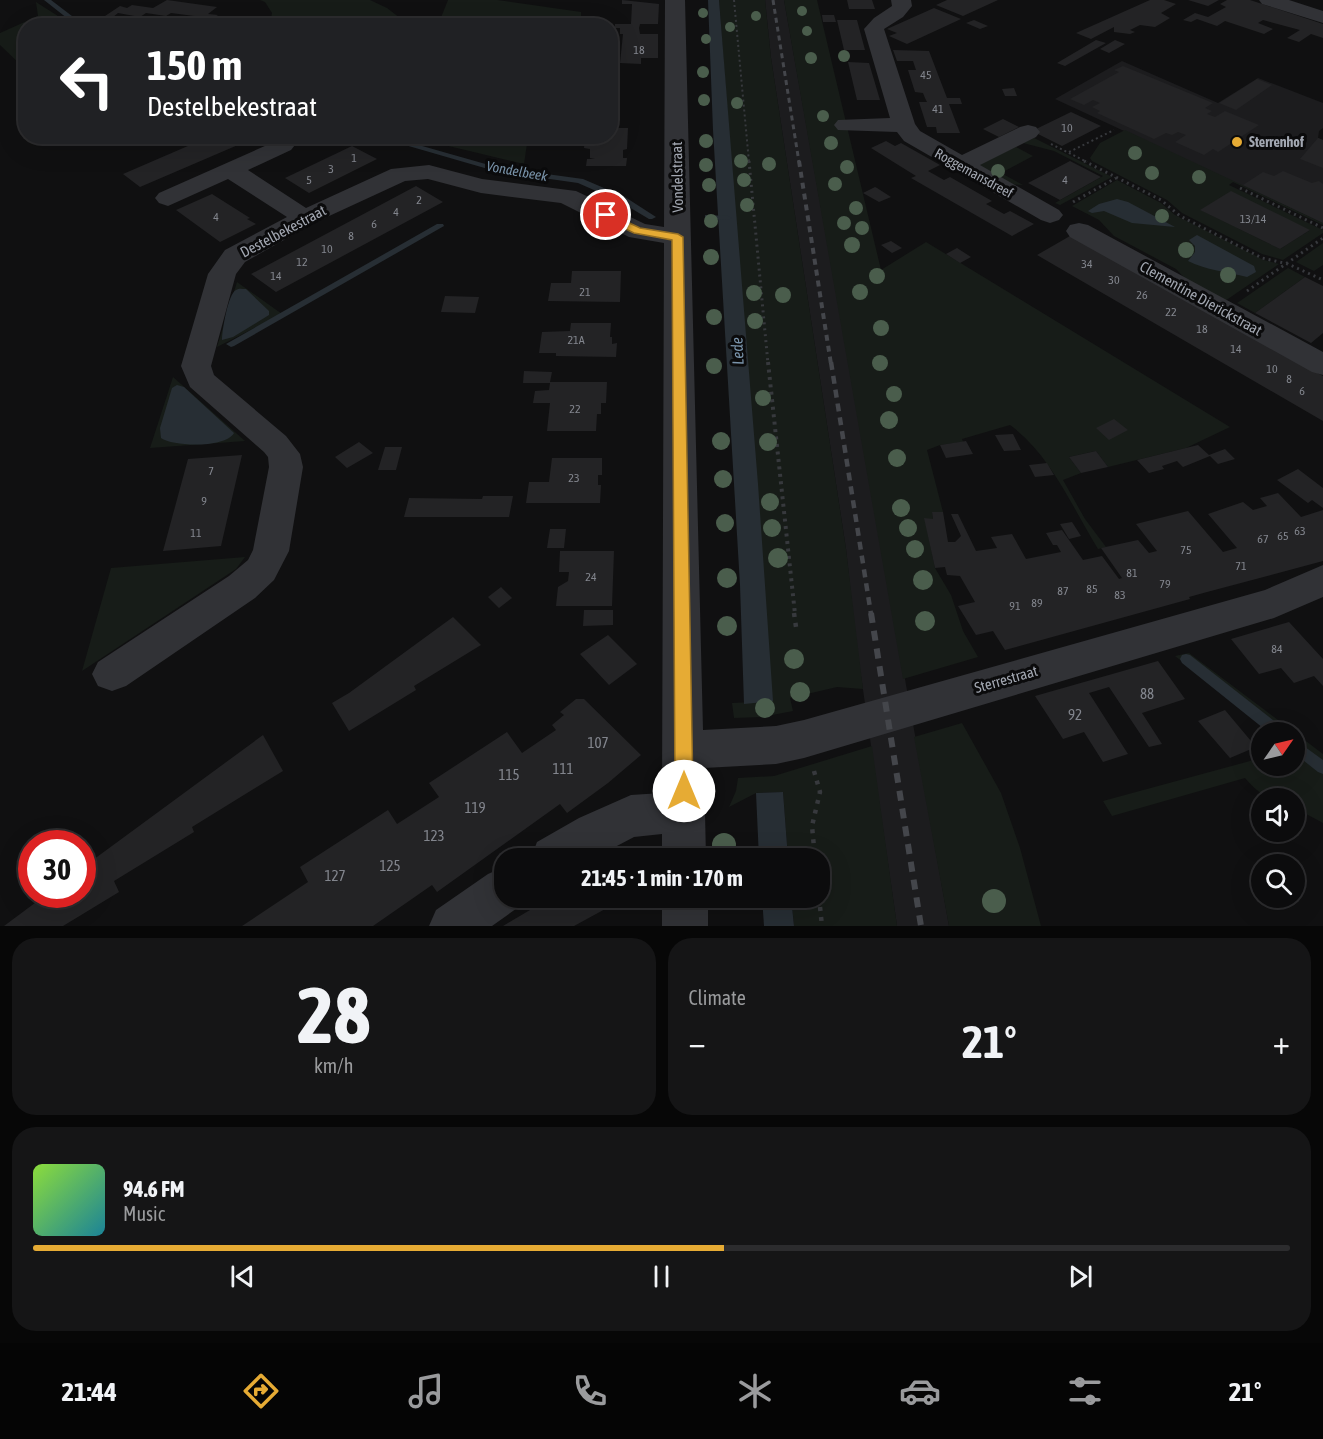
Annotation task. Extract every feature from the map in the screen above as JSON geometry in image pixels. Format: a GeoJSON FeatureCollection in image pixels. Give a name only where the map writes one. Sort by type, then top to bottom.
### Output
{"type":"FeatureCollection","features":[{"type":"Feature","properties":{"kind":"street","name":"Vondelstraat"},"geometry":{"type":"LineString","coordinates":[[675,0],[684,848]]}},
{"type":"Feature","properties":{"kind":"street"},"geometry":{"type":"LineString","coordinates":[[846,125],[904,125],[874,29],[882,20],[899,12],[902,6],[901,0]]}},
{"type":"Feature","properties":{"kind":"street"},"geometry":{"type":"LineString","coordinates":[[1269,0],[1321,15]]}},
{"type":"Feature","properties":{"kind":"street","name":"Roggemansdreef"},"geometry":{"type":"LineString","coordinates":[[904,125],[912,136],[1050,214]]}},
{"type":"Feature","properties":{"kind":"street"},"geometry":{"type":"LineString","coordinates":[[960,165],[1028,132]]}},
{"type":"Feature","properties":{"kind":"street"},"geometry":{"type":"LineString","coordinates":[[168,198],[283,145]]}},
{"type":"Feature","properties":{"kind":"street"},"geometry":{"type":"LineString","coordinates":[[229,170],[305,218]]}},
{"type":"Feature","properties":{"kind":"street","name":"Destelbekestraat"},"geometry":{"type":"LineString","coordinates":[[112,674],[242,587],[267,561],[271,551],[286,467],[284,454],[201,380],[196,366],[222,274],[229,263],[244,251],[305,218],[393,176],[422,171],[481,186],[567,196],[638,231],[678,237]]}},
{"type":"Feature","properties":{"kind":"street","name":"Clementine Dierickstraat"},"geometry":{"type":"LineString","coordinates":[[1079,231],[1323,365]]}},
{"type":"Feature","properties":{"kind":"street","name":"Sterrestraat"},"geometry":{"type":"LineString","coordinates":[[684,750],[776,745],[804,739],[1274,603],[1323,580]]}},
{"type":"Feature","properties":{"kind":"street"},"geometry":{"type":"LineString","coordinates":[[572,848],[631,816],[684,812]]}},
{"type":"Feature","properties":{"kind":"street"},"geometry":{"type":"LineString","coordinates":[[452,926],[494,897]]}},
{"type":"Feature","properties":{"kind":"street"},"geometry":{"type":"LineString","coordinates":[[685,908],[685,926]]}},
{"type":"Feature","properties":{"kind":"path"},"geometry":{"type":"LineString","coordinates":[[734,0],[776,452],[796,627]]}},
{"type":"Feature","properties":{"kind":"path"},"geometry":{"type":"LineString","coordinates":[[1114,130],[1069,153],[1161,200],[1180,216],[1262,258],[1288,264],[1323,280]]}},
{"type":"Feature","properties":{"kind":"path"},"geometry":{"type":"LineString","coordinates":[[1050,214],[1117,177]]}},
{"type":"Feature","properties":{"kind":"path"},"geometry":{"type":"LineString","coordinates":[[1240,188],[1323,228]]}},
{"type":"Feature","properties":{"kind":"path"},"geometry":{"type":"LineString","coordinates":[[1221,309],[1323,238]]}},
{"type":"Feature","properties":{"kind":"path"},"geometry":{"type":"LineString","coordinates":[[804,739],[820,792],[812,826],[814,848]]}},
{"type":"Feature","properties":{"kind":"path"},"geometry":{"type":"LineString","coordinates":[[820,908],[822,926]]}},
{"type":"Feature","properties":{"kind":"shaded area"},"geometry":{"type":"Polygon","coordinates":[[[260,0],[370,0],[387,8],[400,18],[271,18],[272,13],[265,2],[260,0]]]}},
{"type":"Feature","properties":{"kind":"shaded area"},"geometry":{"type":"Polygon","coordinates":[[[448,0],[497,0],[581,12],[581,18],[441,18],[448,0]]]}},
{"type":"Feature","properties":{"kind":"shaded area"},"geometry":{"type":"Polygon","coordinates":[[[719,0],[765,0],[771,58],[846,549],[863,689],[837,687],[790,698],[793,711],[762,717],[734,718],[732,703],[772,701],[719,0]]]}},
{"type":"Feature","properties":{"kind":"shaded area"},"geometry":{"type":"Polygon","coordinates":[[[765,0],[784,0],[949,926],[897,926],[856,641],[846,549],[771,58],[765,0]]]}},
{"type":"Feature","properties":{"kind":"shaded area"},"geometry":{"type":"Polygon","coordinates":[[[784,0],[817,0],[881,270],[926,242],[1230,427],[1186,448],[1108,467],[1096,451],[1069,457],[1081,473],[1063,480],[1085,519],[1106,547],[1098,549],[1049,466],[1024,437],[1010,425],[962,439],[963,442],[940,445],[927,450],[943,512],[932,512],[933,519],[925,519],[935,568],[951,595],[963,631],[978,657],[903,679],[784,0]]]}},
{"type":"Feature","properties":{"kind":"shaded area"},"geometry":{"type":"Polygon","coordinates":[[[36,2],[61,18],[34,18],[38,16],[36,2]]]}},
{"type":"Feature","properties":{"kind":"shaded area"},"geometry":{"type":"Polygon","coordinates":[[[18,25],[18,62],[0,45],[0,33],[18,25]]]}},
{"type":"Feature","properties":{"kind":"shaded area","name":"Sterrenhof"},"geometry":{"type":"Polygon","coordinates":[[[1122,61],[1218,103],[1258,78],[1323,103],[1323,128],[1319,131],[1318,138],[1323,140],[1323,223],[1055,99],[1122,61]]]}},
{"type":"Feature","properties":{"kind":"shaded area"},"geometry":{"type":"Polygon","coordinates":[[[1125,130],[1323,223],[1323,225],[1233,182],[1229,185],[1323,230],[1323,233],[1283,260],[1262,254],[1182,213],[1167,200],[1092,161],[1090,158],[1100,143],[1125,130]],[[1231,192],[1201,210],[1280,249],[1310,230],[1231,192]]]}},
{"type":"Feature","properties":{"kind":"shaded area"},"geometry":{"type":"Polygon","coordinates":[[[1034,138],[1112,177],[1060,205],[1055,203],[1103,176],[1054,151],[1023,143],[1034,138]]]}},
{"type":"Feature","properties":{"kind":"shaded area"},"geometry":{"type":"Polygon","coordinates":[[[440,144],[527,144],[524,164],[440,144]]]}},
{"type":"Feature","properties":{"kind":"shaded area"},"geometry":{"type":"Polygon","coordinates":[[[1016,147],[1033,156],[1001,173],[1023,185],[1009,184],[974,165],[1016,147]]]}},
{"type":"Feature","properties":{"kind":"shaded area"},"geometry":{"type":"Polygon","coordinates":[[[1117,180],[1161,203],[1175,215],[1264,260],[1279,264],[1222,303],[1193,287],[1176,269],[1114,236],[1099,220],[1072,206],[1117,180]]]}},
{"type":"Feature","properties":{"kind":"shaded area"},"geometry":{"type":"Polygon","coordinates":[[[1323,243],[1323,265],[1314,271],[1296,262],[1323,243]]]}},
{"type":"Feature","properties":{"kind":"shaded area"},"geometry":{"type":"Polygon","coordinates":[[[1288,268],[1305,277],[1255,313],[1237,303],[1288,268]]]}},
{"type":"Feature","properties":{"kind":"shaded area"},"geometry":{"type":"Polygon","coordinates":[[[237,282],[282,314],[217,347],[237,282]]]}},
{"type":"Feature","properties":{"kind":"shaded area"},"geometry":{"type":"Polygon","coordinates":[[[173,377],[245,441],[150,448],[173,377]]]}},
{"type":"Feature","properties":{"kind":"shaded area"},"geometry":{"type":"Polygon","coordinates":[[[245,557],[236,569],[82,671],[111,568],[245,557]]]}},
{"type":"Feature","properties":{"kind":"shaded area"},"geometry":{"type":"Polygon","coordinates":[[[1189,653],[1281,722],[1261,722],[1175,656],[1189,653]]]}},
{"type":"Feature","properties":{"kind":"shaded area"},"geometry":{"type":"Polygon","coordinates":[[[962,723],[1001,793],[1020,848],[1041,926],[949,926],[914,737],[962,723]]]}},
{"type":"Feature","properties":{"kind":"shaded area"},"geometry":{"type":"Polygon","coordinates":[[[1305,740],[1323,754],[1323,823],[1305,813],[1305,788],[1254,788],[1245,778],[1112,816],[1103,801],[1251,761],[1251,776],[1305,776],[1305,740]]]}},
{"type":"Feature","properties":{"kind":"shaded area"},"geometry":{"type":"Polygon","coordinates":[[[872,746],[897,926],[794,926],[792,908],[830,908],[830,848],[787,848],[783,792],[756,793],[729,807],[736,791],[738,778],[774,776],[872,746]]]}},
{"type":"Feature","properties":{"kind":"water","name":"Lede"},"geometry":{"type":"Polygon","coordinates":[[[708,0],[719,0],[773,701],[744,704],[740,585],[713,130],[708,0]]]}},
{"type":"Feature","properties":{"kind":"water"},"geometry":{"type":"Polygon","coordinates":[[[1117,199],[1128,202],[1175,227],[1132,223],[1104,211],[1092,213],[1088,211],[1099,204],[1117,199]]]}},
{"type":"Feature","properties":{"kind":"water"},"geometry":{"type":"Polygon","coordinates":[[[1197,235],[1254,266],[1256,272],[1247,277],[1209,269],[1188,261],[1195,252],[1195,246],[1189,240],[1197,235]]]}},
{"type":"Feature","properties":{"kind":"water"},"geometry":{"type":"Polygon","coordinates":[[[246,289],[269,311],[269,315],[233,337],[222,340],[230,298],[236,290],[246,289]]]}},
{"type":"Feature","properties":{"kind":"water"},"geometry":{"type":"Polygon","coordinates":[[[177,385],[184,387],[234,433],[221,441],[199,445],[177,443],[161,438],[160,428],[172,388],[177,385]]]}},
{"type":"Feature","properties":{"kind":"water"},"geometry":{"type":"Polygon","coordinates":[[[783,792],[787,848],[759,848],[756,793],[783,792]]]}},
{"type":"Feature","properties":{"kind":"water"},"geometry":{"type":"Polygon","coordinates":[[[763,908],[792,908],[794,926],[764,926],[763,908]]]}},
{"type":"Feature","properties":{"kind":"building"},"geometry":{"type":"Polygon","coordinates":[[[167,0],[217,7],[208,14],[218,15],[214,18],[171,13],[166,16],[146,13],[140,17],[118,13],[113,17],[105,16],[120,6],[153,8],[167,0]]]}},
{"type":"Feature","properties":{"kind":"building"},"geometry":{"type":"Polygon","coordinates":[[[622,0],[659,4],[658,24],[640,24],[639,28],[640,34],[658,34],[658,58],[641,58],[641,64],[620,63],[623,34],[620,34],[618,24],[631,24],[632,4],[622,4],[622,0]]]}},
{"type":"Feature","properties":{"kind":"building"},"geometry":{"type":"Polygon","coordinates":[[[847,0],[872,0],[875,9],[849,9],[847,0]]]}},
{"type":"Feature","properties":{"kind":"building"},"geometry":{"type":"Polygon","coordinates":[[[947,0],[998,0],[963,16],[936,5],[947,0]]]}},
{"type":"Feature","properties":{"kind":"building"},"geometry":{"type":"Polygon","coordinates":[[[1150,0],[1164,0],[1176,4],[1161,13],[1170,18],[1155,27],[1140,25],[1130,30],[1135,32],[1130,34],[1114,32],[1114,27],[1091,39],[1076,33],[1150,0]]]}},
{"type":"Feature","properties":{"kind":"building"},"geometry":{"type":"Polygon","coordinates":[[[1188,0],[1219,0],[1208,6],[1188,0]]]}},
{"type":"Feature","properties":{"kind":"building"},"geometry":{"type":"Polygon","coordinates":[[[1227,0],[1250,0],[1323,24],[1323,38],[1311,34],[1299,42],[1287,38],[1300,30],[1263,20],[1258,23],[1273,29],[1264,34],[1225,21],[1217,26],[1197,19],[1191,22],[1183,20],[1195,13],[1208,17],[1226,7],[1220,4],[1227,0]]]}},
{"type":"Feature","properties":{"kind":"building"},"geometry":{"type":"Polygon","coordinates":[[[934,8],[961,19],[907,44],[889,36],[897,33],[887,29],[934,8]]]}},
{"type":"Feature","properties":{"kind":"building"},"geometry":{"type":"Polygon","coordinates":[[[822,15],[834,15],[836,22],[823,22],[822,15]]]}},
{"type":"Feature","properties":{"kind":"building"},"geometry":{"type":"Polygon","coordinates":[[[837,20],[857,20],[865,50],[844,50],[837,20]]]}},
{"type":"Feature","properties":{"kind":"building"},"geometry":{"type":"Polygon","coordinates":[[[974,20],[988,26],[980,29],[966,23],[974,20]]]}},
{"type":"Feature","properties":{"kind":"building"},"geometry":{"type":"Polygon","coordinates":[[[1096,40],[1106,43],[1065,66],[1057,63],[1096,40]]]}},
{"type":"Feature","properties":{"kind":"building"},"geometry":{"type":"Polygon","coordinates":[[[1115,40],[1125,44],[1109,53],[1100,49],[1115,40]]]}},
{"type":"Feature","properties":{"kind":"building"},"geometry":{"type":"Polygon","coordinates":[[[893,50],[929,51],[947,98],[960,98],[962,104],[949,104],[960,133],[937,133],[936,127],[927,127],[919,102],[927,102],[923,93],[915,92],[908,70],[916,70],[913,61],[897,61],[893,50]]]}},
{"type":"Feature","properties":{"kind":"building"},"geometry":{"type":"Polygon","coordinates":[[[848,62],[869,63],[880,100],[857,100],[848,62]]]}},
{"type":"Feature","properties":{"kind":"building"},"geometry":{"type":"Polygon","coordinates":[[[1123,66],[1213,103],[1205,108],[1212,111],[1207,114],[1215,117],[1225,111],[1259,125],[1218,152],[1213,149],[1204,155],[1175,142],[1186,135],[1178,132],[1172,135],[1166,133],[1154,139],[1097,113],[1100,111],[1092,107],[1100,103],[1093,100],[1084,105],[1070,99],[1119,72],[1114,70],[1123,66]]]}},
{"type":"Feature","properties":{"kind":"building"},"geometry":{"type":"Polygon","coordinates":[[[1257,79],[1272,85],[1236,110],[1219,103],[1257,79]]]}},
{"type":"Feature","properties":{"kind":"building"},"geometry":{"type":"Polygon","coordinates":[[[1014,88],[1017,96],[1005,96],[1002,89],[1014,88]]]}},
{"type":"Feature","properties":{"kind":"building"},"geometry":{"type":"Polygon","coordinates":[[[1071,112],[1101,126],[1062,146],[1032,131],[1071,112]]]}},
{"type":"Feature","properties":{"kind":"building"},"geometry":{"type":"Polygon","coordinates":[[[1003,119],[1019,127],[999,137],[983,129],[1003,119]]]}},
{"type":"Feature","properties":{"kind":"building"},"geometry":{"type":"Polygon","coordinates":[[[618,128],[628,128],[627,149],[623,150],[623,158],[627,158],[626,166],[586,166],[587,159],[595,159],[590,158],[590,149],[584,148],[584,144],[618,144],[618,128]]]}},
{"type":"Feature","properties":{"kind":"building"},"geometry":{"type":"Polygon","coordinates":[[[1318,138],[1323,140],[1323,168],[1300,159],[1318,138]]]}},
{"type":"Feature","properties":{"kind":"building"},"geometry":{"type":"Polygon","coordinates":[[[886,141],[895,146],[901,143],[940,165],[928,171],[944,180],[950,177],[992,201],[986,204],[1004,214],[1010,211],[1034,224],[1012,236],[911,178],[916,176],[871,148],[886,141]]]}},
{"type":"Feature","properties":{"kind":"building"},"geometry":{"type":"Polygon","coordinates":[[[192,144],[240,144],[140,187],[123,174],[192,144]]]}},
{"type":"Feature","properties":{"kind":"building"},"geometry":{"type":"Polygon","coordinates":[[[352,146],[377,159],[309,193],[285,178],[352,146]]]}},
{"type":"Feature","properties":{"kind":"building"},"geometry":{"type":"Polygon","coordinates":[[[1070,161],[1101,177],[1060,200],[1028,183],[1070,161]]]}},
{"type":"Feature","properties":{"kind":"building"},"geometry":{"type":"Polygon","coordinates":[[[1283,171],[1312,183],[1319,181],[1323,184],[1323,223],[1243,185],[1263,172],[1274,176],[1283,171]]]}},
{"type":"Feature","properties":{"kind":"building"},"geometry":{"type":"Polygon","coordinates":[[[416,186],[443,202],[276,292],[251,274],[416,186]]]}},
{"type":"Feature","properties":{"kind":"building"},"geometry":{"type":"Polygon","coordinates":[[[875,187],[891,197],[879,202],[863,193],[875,187]]]}},
{"type":"Feature","properties":{"kind":"building"},"geometry":{"type":"Polygon","coordinates":[[[1231,191],[1310,230],[1280,249],[1200,210],[1231,191]]]}},
{"type":"Feature","properties":{"kind":"building"},"geometry":{"type":"Polygon","coordinates":[[[212,194],[256,224],[220,242],[176,210],[212,194]]]}},
{"type":"Feature","properties":{"kind":"building"},"geometry":{"type":"Polygon","coordinates":[[[1070,236],[1323,376],[1323,421],[1037,255],[1070,236]]]}},
{"type":"Feature","properties":{"kind":"building"},"geometry":{"type":"Polygon","coordinates":[[[891,241],[902,248],[892,253],[881,245],[891,241]]]}},
{"type":"Feature","properties":{"kind":"building"},"geometry":{"type":"Polygon","coordinates":[[[957,248],[971,257],[960,263],[946,254],[957,248]]]}},
{"type":"Feature","properties":{"kind":"building"},"geometry":{"type":"Polygon","coordinates":[[[572,271],[621,271],[620,302],[548,301],[551,283],[571,283],[572,271]]]}},
{"type":"Feature","properties":{"kind":"building"},"geometry":{"type":"Polygon","coordinates":[[[1305,277],[1323,286],[1323,333],[1311,343],[1255,313],[1305,277]]]}},
{"type":"Feature","properties":{"kind":"building"},"geometry":{"type":"Polygon","coordinates":[[[445,296],[479,297],[475,313],[441,312],[445,296]]]}},
{"type":"Feature","properties":{"kind":"building"},"geometry":{"type":"Polygon","coordinates":[[[571,323],[611,323],[612,344],[617,343],[616,357],[556,356],[556,353],[539,353],[542,332],[570,331],[571,323]]]}},
{"type":"Feature","properties":{"kind":"building"},"geometry":{"type":"Polygon","coordinates":[[[524,371],[552,372],[550,382],[607,382],[606,403],[601,403],[601,414],[597,414],[596,431],[547,431],[550,403],[533,403],[535,391],[549,390],[550,383],[523,383],[524,371]]]}},
{"type":"Feature","properties":{"kind":"building"},"geometry":{"type":"Polygon","coordinates":[[[1114,419],[1128,430],[1109,440],[1096,428],[1114,419]]]}},
{"type":"Feature","properties":{"kind":"building"},"geometry":{"type":"Polygon","coordinates":[[[1013,434],[1021,450],[1004,451],[995,435],[1013,434]]]}},
{"type":"Feature","properties":{"kind":"building"},"geometry":{"type":"Polygon","coordinates":[[[966,441],[973,454],[946,458],[940,445],[966,441]]]}},
{"type":"Feature","properties":{"kind":"building"},"geometry":{"type":"Polygon","coordinates":[[[359,442],[373,453],[347,468],[335,457],[359,442]]]}},
{"type":"Feature","properties":{"kind":"building"},"geometry":{"type":"Polygon","coordinates":[[[1198,445],[1209,455],[1225,449],[1235,459],[1218,464],[1210,456],[1183,467],[1177,461],[1162,466],[1164,469],[1149,473],[1137,460],[1198,445]]]}},
{"type":"Feature","properties":{"kind":"building"},"geometry":{"type":"Polygon","coordinates":[[[385,447],[402,447],[396,470],[378,470],[385,447]]]}},
{"type":"Feature","properties":{"kind":"building"},"geometry":{"type":"Polygon","coordinates":[[[1096,451],[1108,467],[1081,473],[1069,457],[1096,451]]]}},
{"type":"Feature","properties":{"kind":"building"},"geometry":{"type":"Polygon","coordinates":[[[242,455],[221,546],[163,551],[188,459],[242,455]]]}},
{"type":"Feature","properties":{"kind":"building"},"geometry":{"type":"Polygon","coordinates":[[[552,458],[602,458],[602,475],[598,475],[598,485],[601,485],[600,503],[526,503],[529,482],[549,482],[552,458]]]}},
{"type":"Feature","properties":{"kind":"building"},"geometry":{"type":"Polygon","coordinates":[[[1047,463],[1054,475],[1035,477],[1029,465],[1047,463]]]}},
{"type":"Feature","properties":{"kind":"building"},"geometry":{"type":"Polygon","coordinates":[[[1298,469],[1323,488],[1323,508],[1312,500],[1308,503],[1277,480],[1298,469]]]}},
{"type":"Feature","properties":{"kind":"building"},"geometry":{"type":"Polygon","coordinates":[[[1278,493],[1301,517],[1323,510],[1323,561],[1005,650],[993,631],[976,635],[958,606],[975,602],[960,576],[947,575],[945,567],[935,568],[924,518],[933,519],[932,512],[943,512],[948,542],[955,542],[961,536],[951,514],[958,514],[976,551],[997,548],[991,537],[1012,534],[1026,559],[1061,552],[1057,545],[1053,545],[1046,533],[1062,530],[1083,560],[1102,556],[1119,579],[1122,578],[1101,548],[1138,540],[1149,553],[1157,551],[1136,524],[1188,511],[1223,552],[1237,548],[1208,514],[1243,502],[1253,510],[1267,506],[1260,498],[1278,493]]]}},
{"type":"Feature","properties":{"kind":"building"},"geometry":{"type":"Polygon","coordinates":[[[483,496],[513,496],[509,517],[404,517],[409,498],[482,499],[483,496]]]}},
{"type":"Feature","properties":{"kind":"building"},"geometry":{"type":"Polygon","coordinates":[[[1072,522],[1081,536],[1069,539],[1060,524],[1072,522]]]}},
{"type":"Feature","properties":{"kind":"building"},"geometry":{"type":"Polygon","coordinates":[[[550,529],[566,529],[564,548],[547,548],[550,529]]]}},
{"type":"Feature","properties":{"kind":"building"},"geometry":{"type":"Polygon","coordinates":[[[560,551],[614,551],[612,606],[556,606],[558,587],[568,581],[569,572],[559,572],[560,551]]]}},
{"type":"Feature","properties":{"kind":"building"},"geometry":{"type":"Polygon","coordinates":[[[501,587],[512,598],[499,608],[488,597],[501,587]]]}},
{"type":"Feature","properties":{"kind":"building"},"geometry":{"type":"Polygon","coordinates":[[[584,610],[613,610],[613,625],[583,626],[584,610]]]}},
{"type":"Feature","properties":{"kind":"building"},"geometry":{"type":"Polygon","coordinates":[[[453,617],[481,645],[414,686],[416,690],[349,731],[332,703],[453,617]]]}},
{"type":"Feature","properties":{"kind":"building"},"geometry":{"type":"Polygon","coordinates":[[[1289,622],[1323,659],[1323,686],[1314,676],[1294,683],[1281,668],[1259,674],[1231,639],[1289,622]]]}},
{"type":"Feature","properties":{"kind":"building"},"geometry":{"type":"Polygon","coordinates":[[[608,635],[637,664],[609,685],[580,654],[608,635]]]}},
{"type":"Feature","properties":{"kind":"building"},"geometry":{"type":"Polygon","coordinates":[[[1158,661],[1185,699],[1142,713],[1162,744],[1149,747],[1109,687],[1089,693],[1128,754],[1103,762],[1084,732],[1063,739],[1035,696],[1158,661]]]}},
{"type":"Feature","properties":{"kind":"building"},"geometry":{"type":"Polygon","coordinates":[[[576,699],[584,699],[641,755],[567,813],[560,804],[498,848],[494,848],[494,851],[437,892],[432,885],[373,926],[242,926],[308,882],[300,867],[388,810],[397,824],[439,797],[429,783],[507,732],[522,753],[556,730],[552,725],[564,715],[560,712],[576,699]]]}},
{"type":"Feature","properties":{"kind":"building"},"geometry":{"type":"Polygon","coordinates":[[[1225,710],[1251,741],[1251,749],[1230,758],[1198,721],[1225,710]]]}},
{"type":"Feature","properties":{"kind":"building"},"geometry":{"type":"Polygon","coordinates":[[[263,735],[283,771],[192,827],[194,832],[114,881],[119,892],[96,906],[96,858],[263,735]]]}},
{"type":"Feature","properties":{"kind":"building"},"geometry":{"type":"Polygon","coordinates":[[[28,908],[93,908],[63,926],[4,926],[28,908]]]}},
{"type":"Feature","properties":{"kind":"building"},"geometry":{"type":"Polygon","coordinates":[[[533,908],[607,908],[574,926],[503,926],[533,908]]]}},
{"type":"Feature","properties":{"kind":"waterway","name":"Vondelbeek"},"geometry":{"type":"LineString","coordinates":[[47,0],[71,18]]}},
{"type":"Feature","properties":{"kind":"waterway","name":"Vondelbeek"},"geometry":{"type":"LineString","coordinates":[[406,144],[495,169],[580,181],[622,199],[652,217]]}},
{"type":"Feature","properties":{"kind":"waterway","name":"Vondelbeek"},"geometry":{"type":"LineString","coordinates":[[708,217],[728,218]]}},
{"type":"Feature","properties":{"kind":"waterway"},"geometry":{"type":"LineString","coordinates":[[231,344],[440,226]]}},
{"type":"Feature","properties":{"kind":"waterway"},"geometry":{"type":"LineString","coordinates":[[1186,659],[1265,722]]}},
{"type":"Feature","properties":{"kind":"waterway"},"geometry":{"type":"LineString","coordinates":[[1305,754],[1323,768]]}},
{"type":"Feature","properties":{"kind":"railway"},"geometry":{"type":"LineString","coordinates":[[773,0],[799,162]]}},
{"type":"Feature","properties":{"kind":"railway"},"geometry":{"type":"LineString","coordinates":[[799,161],[831,364]]}},
{"type":"Feature","properties":{"kind":"railway"},"geometry":{"type":"LineString","coordinates":[[831,362],[871,614]]}},
{"type":"Feature","properties":{"kind":"railway"},"geometry":{"type":"LineString","coordinates":[[871,613],[921,926]]}},
{"type":"Feature","properties":{"kind":"place","name":"Sterrenhof"},"geometry":{"type":"Point","coordinates":[1237,142]}},
{"type":"Feature","properties":{"kind":"route"},"geometry":{"type":"LineString","coordinates":[[606,215],[638,231],[678,237],[684,791]]}}]}
